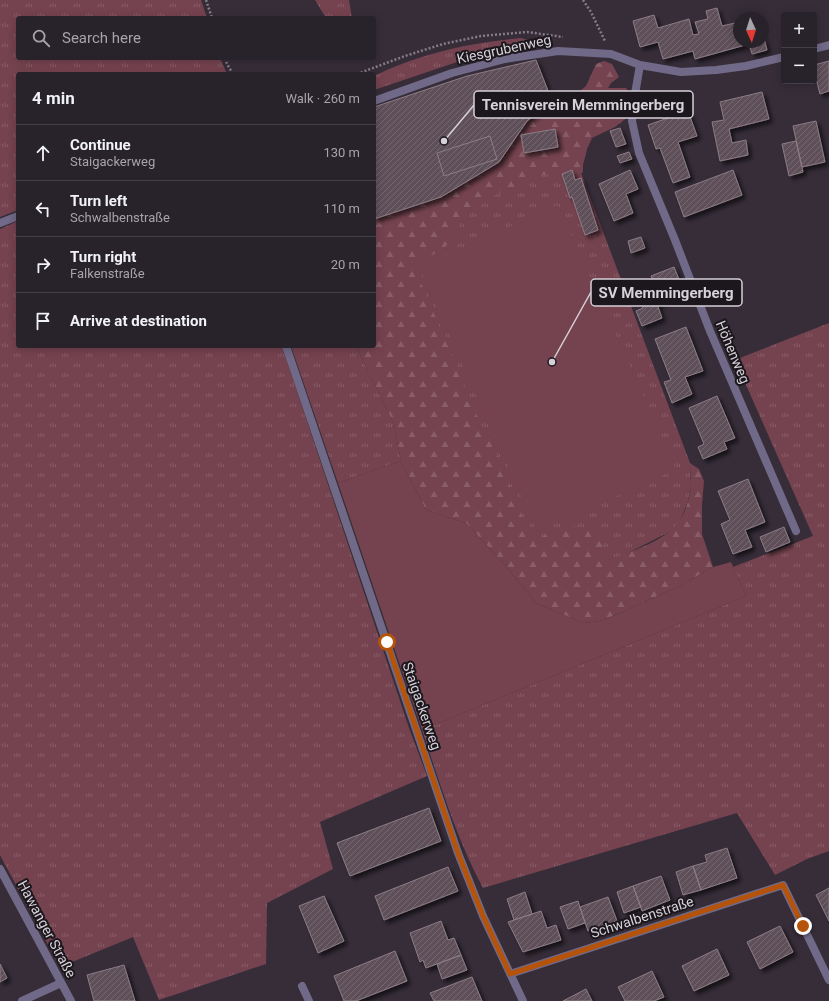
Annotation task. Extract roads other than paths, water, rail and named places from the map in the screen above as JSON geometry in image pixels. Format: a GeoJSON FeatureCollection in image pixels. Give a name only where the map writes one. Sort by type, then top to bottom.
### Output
{"type":"FeatureCollection","features":[{"type":"Feature","properties":{"kind":"street"},"geometry":{"type":"LineString","coordinates":[[817,48],[829,46]]}},
{"type":"Feature","properties":{"kind":"street","name":"Kiesgrubenweg"},"geometry":{"type":"LineString","coordinates":[[376,100],[452,73],[505,59],[558,51],[610,54],[640,65],[681,72],[716,70],[746,66],[781,58]]}},
{"type":"Feature","properties":{"kind":"street","name":"Höhenweg"},"geometry":{"type":"LineString","coordinates":[[640,65],[632,121],[639,153],[710,330],[796,531]]}},
{"type":"Feature","properties":{"kind":"street"},"geometry":{"type":"LineString","coordinates":[[0,223],[16,217]]}},
{"type":"Feature","properties":{"kind":"street","name":"Staigackerweg"},"geometry":{"type":"LineString","coordinates":[[287,348],[456,846],[483,916],[522,1001]]}},
{"type":"Feature","properties":{"kind":"street","name":"Hawanger Straße"},"geometry":{"type":"LineString","coordinates":[[0,869],[71,1001]]}},
{"type":"Feature","properties":{"kind":"street","name":"Schwalbenstraße"},"geometry":{"type":"LineString","coordinates":[[510,974],[783,885],[829,980]]}},
{"type":"Feature","properties":{"kind":"street"},"geometry":{"type":"LineString","coordinates":[[22,1001],[61,983]]}},
{"type":"Feature","properties":{"kind":"street"},"geometry":{"type":"LineString","coordinates":[[302,986],[309,1001]]}},
{"type":"Feature","properties":{"kind":"place","name":"Tennisverein Memmingerberg"},"geometry":{"type":"Point","coordinates":[444,141]}},
{"type":"Feature","properties":{"kind":"place","name":"SV Memmingerberg"},"geometry":{"type":"Point","coordinates":[552,362]}}]}
